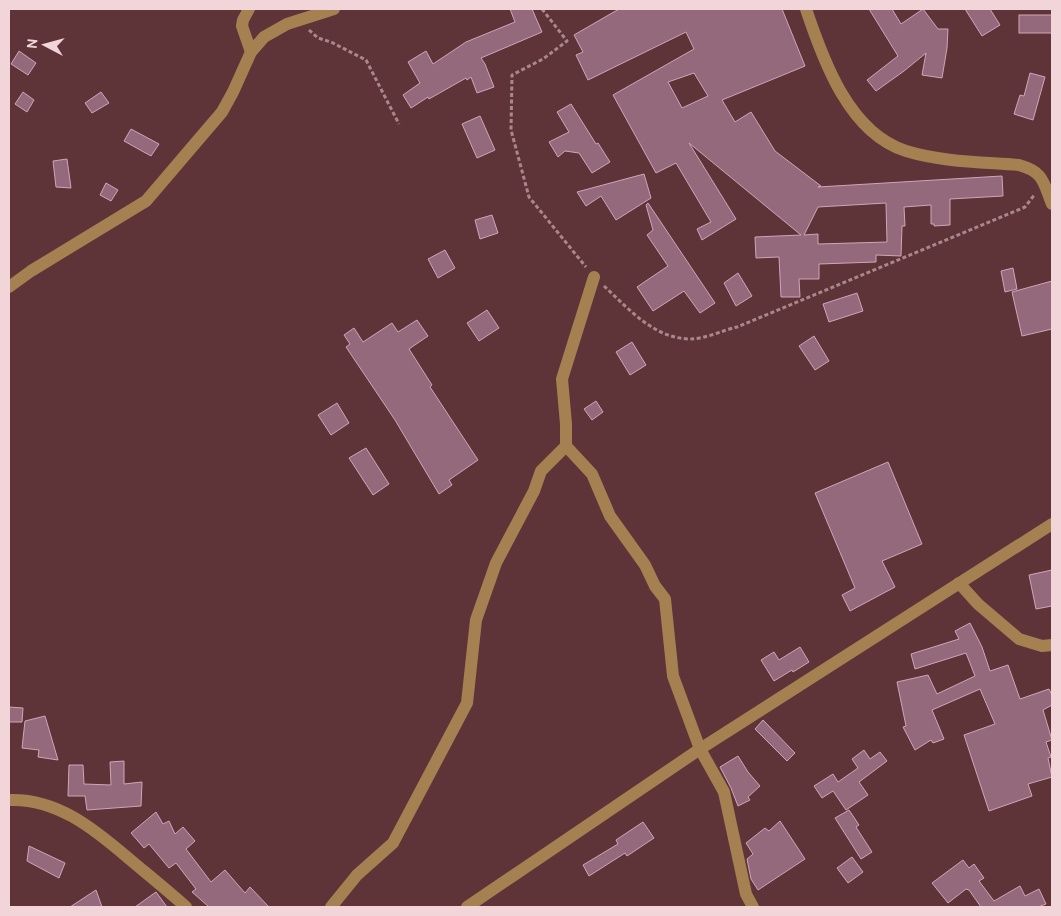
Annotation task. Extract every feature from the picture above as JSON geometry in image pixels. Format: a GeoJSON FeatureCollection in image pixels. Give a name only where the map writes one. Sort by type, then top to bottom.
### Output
{"type":"FeatureCollection","features":[{"type":"Feature","properties":{"kind":"street"},"geometry":{"type":"LineString","coordinates":[[249,9],[242,26],[251,52]]}},
{"type":"Feature","properties":{"kind":"street"},"geometry":{"type":"LineString","coordinates":[[9,286],[146,201],[222,112],[251,52],[264,37],[287,24],[334,9]]}},
{"type":"Feature","properties":{"kind":"street"},"geometry":{"type":"LineString","coordinates":[[806,9],[833,80],[856,114],[877,136],[904,150],[931,157],[1034,169],[1042,178],[1050,198]]}},
{"type":"Feature","properties":{"kind":"street"},"geometry":{"type":"LineString","coordinates":[[594,277],[562,379],[566,446],[592,474],[610,516],[645,565],[655,586],[665,599],[673,676],[700,749],[724,792],[746,894],[752,907]]}},
{"type":"Feature","properties":{"kind":"street"},"geometry":{"type":"LineString","coordinates":[[331,907],[357,875],[393,843],[466,704],[476,620],[496,563],[534,491],[541,471],[566,446]]}},
{"type":"Feature","properties":{"kind":"street"},"geometry":{"type":"LineString","coordinates":[[467,907],[700,749],[1052,524]]}},
{"type":"Feature","properties":{"kind":"street"},"geometry":{"type":"LineString","coordinates":[[959,583],[978,604],[1019,639],[1042,646],[1052,645]]}},
{"type":"Feature","properties":{"kind":"street"},"geometry":{"type":"LineString","coordinates":[[9,800],[49,806],[72,815],[92,828],[186,907]]}},
{"type":"Feature","properties":{"kind":"path"},"geometry":{"type":"LineString","coordinates":[[542,9],[567,41],[543,59],[512,75],[511,130],[529,197],[594,277],[642,321],[666,335],[693,339],[737,327],[1025,207],[1036,194],[1050,198]]}},
{"type":"Feature","properties":{"kind":"path"},"geometry":{"type":"LineString","coordinates":[[300,20],[318,38],[332,42],[366,60],[399,124]]}},
{"type":"Feature","properties":{"kind":"building"},"geometry":{"type":"Polygon","coordinates":[[[510,9],[532,9],[542,32],[481,58],[494,87],[477,93],[471,77],[467,80],[466,78],[429,99],[428,97],[411,108],[403,95],[420,83],[408,62],[426,51],[433,64],[466,42],[515,22],[510,9]]]}},
{"type":"Feature","properties":{"kind":"building"},"geometry":{"type":"Polygon","coordinates":[[[619,9],[782,9],[805,66],[722,100],[735,122],[751,112],[775,151],[821,186],[818,187],[1002,176],[1003,196],[950,199],[950,225],[934,226],[934,224],[931,224],[931,205],[904,207],[905,226],[902,226],[901,256],[876,255],[876,262],[819,264],[819,279],[799,279],[800,297],[781,297],[779,257],[756,258],[755,237],[801,235],[689,143],[736,219],[702,240],[697,229],[711,222],[676,163],[656,173],[613,95],[694,49],[686,32],[588,80],[576,55],[583,52],[574,35],[619,9]],[[694,73],[668,82],[682,108],[708,96],[694,73]],[[886,203],[818,207],[804,235],[818,234],[818,244],[887,242],[886,203]]]}},
{"type":"Feature","properties":{"kind":"building"},"geometry":{"type":"Polygon","coordinates":[[[869,9],[892,9],[901,24],[923,9],[938,29],[948,29],[942,78],[922,75],[926,53],[876,91],[867,80],[898,56],[869,9]]]}},
{"type":"Feature","properties":{"kind":"building"},"geometry":{"type":"Polygon","coordinates":[[[965,9],[990,9],[1000,25],[982,36],[965,9]]]}},
{"type":"Feature","properties":{"kind":"building"},"geometry":{"type":"Polygon","coordinates":[[[1019,15],[1052,15],[1052,33],[1019,33],[1019,15]]]}},
{"type":"Feature","properties":{"kind":"building"},"geometry":{"type":"Polygon","coordinates":[[[19,51],[36,63],[28,75],[11,64],[19,51]]]}},
{"type":"Feature","properties":{"kind":"building"},"geometry":{"type":"Polygon","coordinates":[[[1030,73],[1045,77],[1033,120],[1014,114],[1020,95],[1024,96],[1030,73]]]}},
{"type":"Feature","properties":{"kind":"building"},"geometry":{"type":"Polygon","coordinates":[[[23,92],[34,100],[27,112],[15,104],[23,92]]]}},
{"type":"Feature","properties":{"kind":"building"},"geometry":{"type":"Polygon","coordinates":[[[101,92],[109,103],[92,113],[85,103],[101,92]]]}},
{"type":"Feature","properties":{"kind":"building"},"geometry":{"type":"Polygon","coordinates":[[[571,104],[596,144],[598,143],[610,162],[592,173],[579,153],[565,151],[558,157],[549,142],[569,132],[557,112],[571,104]]]}},
{"type":"Feature","properties":{"kind":"building"},"geometry":{"type":"Polygon","coordinates":[[[480,116],[495,150],[477,158],[462,124],[480,116]]]}},
{"type":"Feature","properties":{"kind":"building"},"geometry":{"type":"Polygon","coordinates":[[[131,129],[159,144],[151,156],[124,141],[131,129]]]}},
{"type":"Feature","properties":{"kind":"building"},"geometry":{"type":"Polygon","coordinates":[[[67,159],[71,188],[56,187],[53,161],[67,159]]]}},
{"type":"Feature","properties":{"kind":"building"},"geometry":{"type":"Polygon","coordinates":[[[644,174],[651,198],[616,220],[601,196],[586,206],[577,192],[644,174]]]}},
{"type":"Feature","properties":{"kind":"building"},"geometry":{"type":"Polygon","coordinates":[[[106,183],[118,190],[111,201],[100,195],[106,183]]]}},
{"type":"Feature","properties":{"kind":"building"},"geometry":{"type":"Polygon","coordinates":[[[648,203],[715,303],[700,313],[684,291],[653,311],[637,287],[668,266],[647,235],[653,230],[646,205],[648,203]]]}},
{"type":"Feature","properties":{"kind":"building"},"geometry":{"type":"Polygon","coordinates":[[[492,215],[498,233],[480,239],[475,220],[492,215]]]}},
{"type":"Feature","properties":{"kind":"building"},"geometry":{"type":"Polygon","coordinates":[[[445,250],[455,268],[438,278],[428,259],[445,250]]]}},
{"type":"Feature","properties":{"kind":"building"},"geometry":{"type":"Polygon","coordinates":[[[1013,268],[1017,289],[1005,292],[1001,271],[1013,268]]]}},
{"type":"Feature","properties":{"kind":"building"},"geometry":{"type":"Polygon","coordinates":[[[738,273],[752,296],[736,306],[724,283],[738,273]]]}},
{"type":"Feature","properties":{"kind":"building"},"geometry":{"type":"Polygon","coordinates":[[[1052,281],[1052,329],[1022,336],[1012,292],[1052,281]]]}},
{"type":"Feature","properties":{"kind":"building"},"geometry":{"type":"Polygon","coordinates":[[[857,293],[863,311],[829,322],[823,304],[857,293]]]}},
{"type":"Feature","properties":{"kind":"building"},"geometry":{"type":"Polygon","coordinates":[[[487,310],[499,328],[479,341],[467,323],[487,310]]]}},
{"type":"Feature","properties":{"kind":"building"},"geometry":{"type":"Polygon","coordinates":[[[417,320],[428,336],[409,349],[432,385],[430,387],[478,460],[449,480],[452,485],[439,494],[395,420],[346,347],[350,344],[344,335],[354,328],[363,342],[392,323],[398,332],[417,320]]]}},
{"type":"Feature","properties":{"kind":"building"},"geometry":{"type":"Polygon","coordinates":[[[814,336],[829,361],[815,370],[799,346],[814,336]]]}},
{"type":"Feature","properties":{"kind":"building"},"geometry":{"type":"Polygon","coordinates":[[[632,342],[646,365],[630,375],[616,352],[632,342]]]}},
{"type":"Feature","properties":{"kind":"building"},"geometry":{"type":"Polygon","coordinates":[[[596,401],[603,412],[592,420],[584,409],[596,401]]]}},
{"type":"Feature","properties":{"kind":"building"},"geometry":{"type":"Polygon","coordinates":[[[337,403],[349,423],[331,435],[318,415],[337,403]]]}},
{"type":"Feature","properties":{"kind":"building"},"geometry":{"type":"Polygon","coordinates":[[[366,448],[389,484],[373,495],[349,458],[366,448]]]}},
{"type":"Feature","properties":{"kind":"building"},"geometry":{"type":"Polygon","coordinates":[[[888,462],[922,544],[882,561],[895,587],[850,611],[842,595],[855,588],[815,493],[888,462]]]}},
{"type":"Feature","properties":{"kind":"building"},"geometry":{"type":"Polygon","coordinates":[[[1052,570],[1052,606],[1036,609],[1029,575],[1052,570]]]}},
{"type":"Feature","properties":{"kind":"building"},"geometry":{"type":"Polygon","coordinates":[[[970,623],[982,647],[990,671],[1008,665],[1020,699],[1049,689],[1052,695],[1052,705],[1043,710],[1052,740],[1046,742],[1051,757],[1048,758],[1052,777],[1028,784],[1032,796],[989,811],[964,735],[995,724],[980,689],[932,710],[944,739],[933,743],[931,740],[915,750],[903,727],[906,726],[897,682],[928,675],[937,694],[975,676],[966,653],[915,669],[911,654],[959,639],[955,631],[970,623]]]}},
{"type":"Feature","properties":{"kind":"building"},"geometry":{"type":"Polygon","coordinates":[[[800,647],[809,662],[774,681],[761,660],[774,652],[779,660],[800,647]]]}},
{"type":"Feature","properties":{"kind":"building"},"geometry":{"type":"Polygon","coordinates":[[[9,707],[23,708],[22,722],[9,722],[9,707]]]}},
{"type":"Feature","properties":{"kind":"building"},"geometry":{"type":"Polygon","coordinates":[[[45,716],[58,760],[38,757],[39,750],[22,748],[25,721],[45,716]]]}},
{"type":"Feature","properties":{"kind":"building"},"geometry":{"type":"Polygon","coordinates":[[[763,720],[795,753],[787,761],[755,729],[763,720]]]}},
{"type":"Feature","properties":{"kind":"building"},"geometry":{"type":"Polygon","coordinates":[[[864,750],[870,759],[880,752],[887,761],[859,782],[868,795],[846,810],[833,791],[822,798],[814,786],[833,774],[838,782],[858,768],[852,759],[864,750]]]}},
{"type":"Feature","properties":{"kind":"building"},"geometry":{"type":"Polygon","coordinates":[[[738,756],[760,786],[748,797],[750,800],[738,806],[720,767],[738,756]]]}},
{"type":"Feature","properties":{"kind":"building"},"geometry":{"type":"Polygon","coordinates":[[[124,761],[124,784],[142,782],[141,806],[87,810],[85,796],[68,796],[69,765],[83,765],[84,784],[111,785],[110,762],[124,761]]]}},
{"type":"Feature","properties":{"kind":"building"},"geometry":{"type":"Polygon","coordinates":[[[849,810],[859,825],[856,827],[872,852],[861,859],[835,818],[849,810]]]}},
{"type":"Feature","properties":{"kind":"building"},"geometry":{"type":"Polygon","coordinates":[[[156,812],[163,824],[169,821],[175,834],[183,827],[195,841],[186,849],[211,882],[225,870],[245,893],[250,887],[269,907],[209,907],[192,892],[196,889],[176,863],[169,868],[149,844],[144,848],[131,833],[156,812]]]}},
{"type":"Feature","properties":{"kind":"building"},"geometry":{"type":"Polygon","coordinates":[[[780,821],[805,859],[758,890],[751,879],[747,859],[753,854],[746,843],[765,828],[769,831],[780,821]]]}},
{"type":"Feature","properties":{"kind":"building"},"geometry":{"type":"Polygon","coordinates":[[[643,822],[654,838],[627,856],[625,853],[589,876],[583,865],[618,844],[616,840],[643,822]]]}},
{"type":"Feature","properties":{"kind":"building"},"geometry":{"type":"Polygon","coordinates":[[[29,846],[65,863],[59,878],[27,861],[29,846]]]}},
{"type":"Feature","properties":{"kind":"building"},"geometry":{"type":"Polygon","coordinates":[[[852,857],[863,872],[848,883],[837,868],[852,857]]]}},
{"type":"Feature","properties":{"kind":"building"},"geometry":{"type":"Polygon","coordinates":[[[963,860],[969,868],[974,864],[984,878],[979,881],[994,901],[1020,886],[1025,896],[1039,889],[1046,904],[1038,907],[981,907],[969,890],[966,889],[948,903],[932,883],[963,860]]]}},
{"type":"Feature","properties":{"kind":"building"},"geometry":{"type":"Polygon","coordinates":[[[96,890],[102,907],[70,907],[96,890]]]}},
{"type":"Feature","properties":{"kind":"building"},"geometry":{"type":"Polygon","coordinates":[[[156,892],[167,907],[135,907],[156,892]]]}}]}
